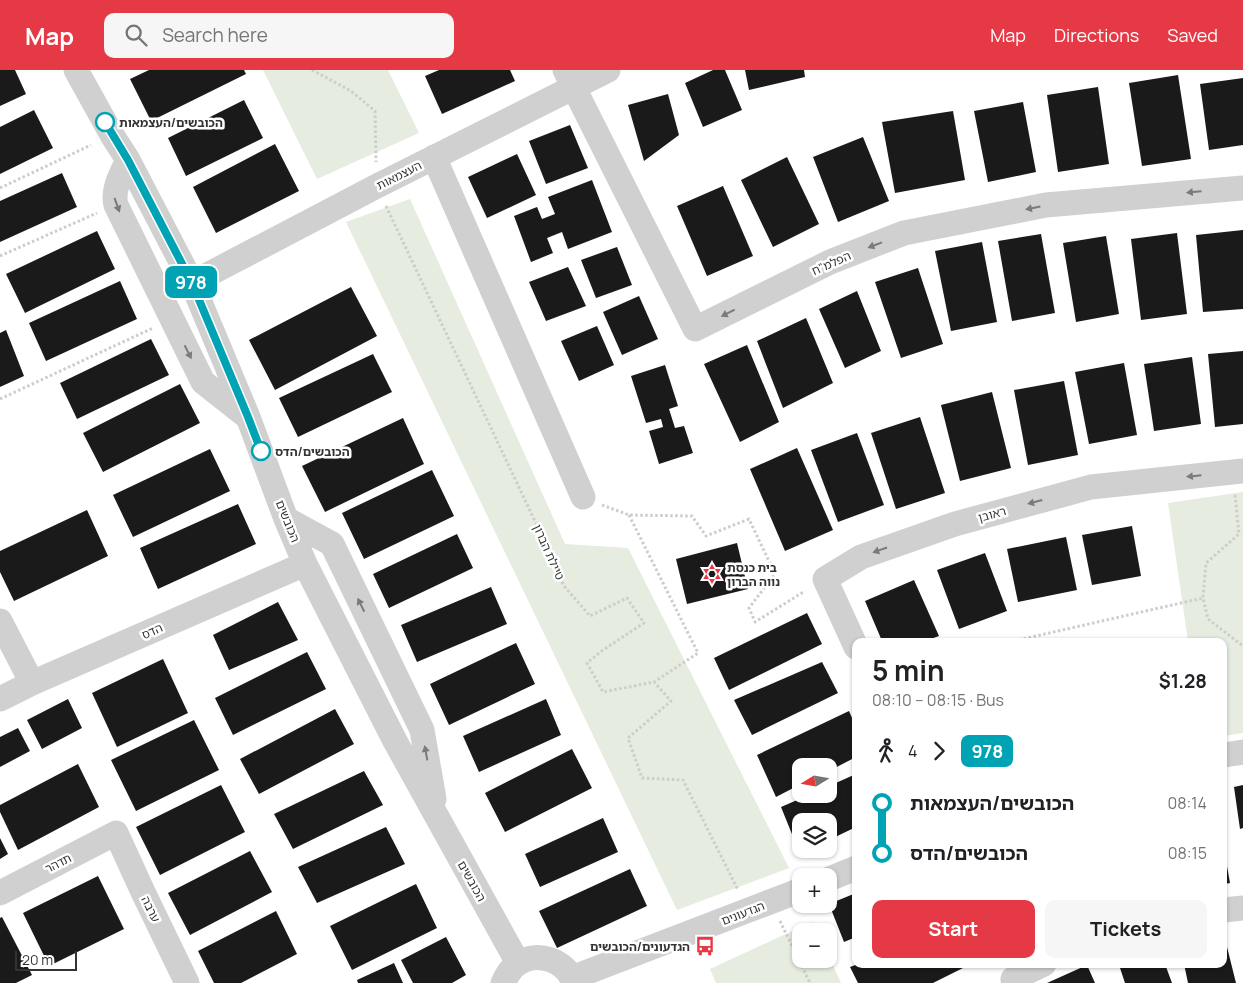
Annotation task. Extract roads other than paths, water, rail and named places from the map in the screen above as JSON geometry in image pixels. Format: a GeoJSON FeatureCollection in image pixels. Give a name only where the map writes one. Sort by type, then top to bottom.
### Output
{"type":"FeatureCollection","features":[{"type":"Feature","properties":{"kind":"street","name":"העצמאות"},"geometry":{"type":"LineString","coordinates":[[192,283],[434,157],[569,79],[608,70]]}},
{"type":"Feature","properties":{"kind":"street","name":"הכובשים"},"geometry":{"type":"LineString","coordinates":[[81,74],[192,283],[248,417],[305,564],[395,741],[518,963]]}},
{"type":"Feature","properties":{"kind":"street","name":"הפלמ\"ח"},"geometry":{"type":"LineString","coordinates":[[569,79],[696,329],[830,262],[904,233],[1046,205],[1243,188]]}},
{"type":"Feature","properties":{"kind":"street"},"geometry":{"type":"LineString","coordinates":[[434,157],[583,497]]}},
{"type":"Feature","properties":{"kind":"street"},"geometry":{"type":"LineString","coordinates":[[128,160],[119,178],[114,197],[116,205],[203,382],[248,417]]}},
{"type":"Feature","properties":{"kind":"street","name":"ראובן"},"geometry":{"type":"LineString","coordinates":[[852,638],[825,579],[861,557],[954,524],[1091,487],[1238,471]]}},
{"type":"Feature","properties":{"kind":"street"},"geometry":{"type":"LineString","coordinates":[[286,519],[332,544],[422,730],[438,818]]}},
{"type":"Feature","properties":{"kind":"street","name":"הדס"},"geometry":{"type":"LineString","coordinates":[[0,699],[32,683],[305,564]]}},
{"type":"Feature","properties":{"kind":"street"},"geometry":{"type":"LineString","coordinates":[[0,621],[32,683]]}},
{"type":"Feature","properties":{"kind":"street"},"geometry":{"type":"LineString","coordinates":[[1227,755],[1243,752]]}},
{"type":"Feature","properties":{"kind":"street","name":"תדהר"},"geometry":{"type":"LineString","coordinates":[[0,893],[116,834]]}},
{"type":"Feature","properties":{"kind":"street","name":"ערבה"},"geometry":{"type":"LineString","coordinates":[[116,834],[187,983]]}},
{"type":"Feature","properties":{"kind":"street"},"geometry":{"type":"LineString","coordinates":[[837,876],[852,870]]}},
{"type":"Feature","properties":{"kind":"street","name":"הגדעונים"},"geometry":{"type":"LineString","coordinates":[[573,981],[792,894]]}},
{"type":"Feature","properties":{"kind":"street"},"geometry":{"type":"LineString","coordinates":[[1227,910],[1243,908]]}},
{"type":"Feature","properties":{"kind":"street"},"geometry":{"type":"LineString","coordinates":[[503,983],[508,972],[518,963],[530,958],[554,961],[565,968],[573,981]]}},
{"type":"Feature","properties":{"kind":"street"},"geometry":{"type":"LineString","coordinates":[[1011,975],[1032,968]]}},
{"type":"Feature","properties":{"kind":"place","name":"הכובשים/העצמאות"},"geometry":{"type":"Point","coordinates":[105,122]}},
{"type":"Feature","properties":{"kind":"place","name":"הכובשים/הדס"},"geometry":{"type":"Point","coordinates":[261,451]}},
{"type":"Feature","properties":{"kind":"place","name":"בית כנסת נווה הברון"},"geometry":{"type":"Point","coordinates":[712,574]}},
{"type":"Feature","properties":{"kind":"place","name":"הגדעונים/הכובשים"},"geometry":{"type":"Point","coordinates":[705,946]}}]}
